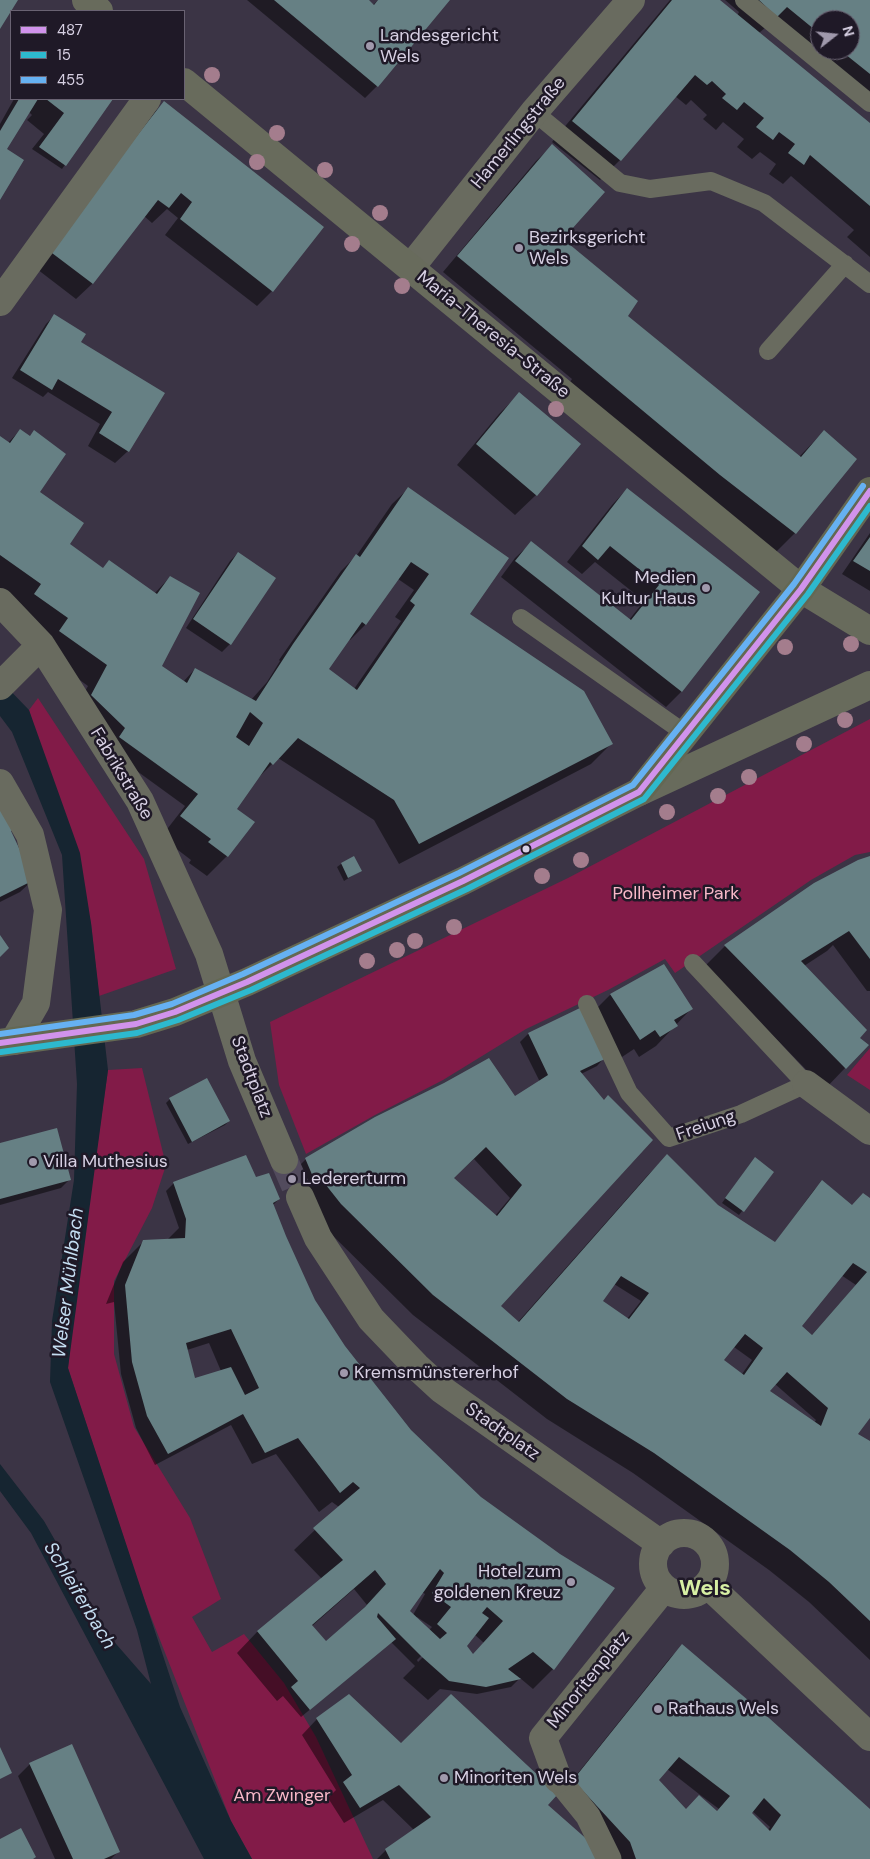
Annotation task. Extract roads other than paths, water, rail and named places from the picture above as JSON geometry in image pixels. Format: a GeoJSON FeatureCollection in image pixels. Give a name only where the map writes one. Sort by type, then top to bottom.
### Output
{"type":"FeatureCollection","features":[{"type":"Feature","properties":{"kind":"main road"},"geometry":{"type":"LineString","coordinates":[[86,0],[98,10]]}},
{"type":"Feature","properties":{"kind":"main road","name":"Maria-Theresia-Straße"},"geometry":{"type":"LineString","coordinates":[[185,83],[801,590],[870,631]]}},
{"type":"Feature","properties":{"kind":"main road"},"geometry":{"type":"LineString","coordinates":[[640,792],[801,590],[870,491]]}},
{"type":"Feature","properties":{"kind":"main road"},"geometry":{"type":"LineString","coordinates":[[7,1042],[136,1024],[175,1012],[222,993],[463,881],[640,792],[870,686]]}},
{"type":"Feature","properties":{"kind":"street","name":"Hamerlingstraße"},"geometry":{"type":"LineString","coordinates":[[411,267],[534,112],[630,0]]}},
{"type":"Feature","properties":{"kind":"street"},"geometry":{"type":"LineString","coordinates":[[0,302],[146,100]]}},
{"type":"Feature","properties":{"kind":"street","name":"Fabrikstraße"},"geometry":{"type":"LineString","coordinates":[[0,602],[33,653],[140,801],[209,954],[222,993]]}},
{"type":"Feature","properties":{"kind":"street"},"geometry":{"type":"LineString","coordinates":[[0,686],[33,653]]}},
{"type":"Feature","properties":{"kind":"street"},"geometry":{"type":"LineString","coordinates":[[0,783],[30,835],[48,910],[36,1003],[7,1042]]}},
{"type":"Feature","properties":{"kind":"street","name":"Stadtplatz"},"geometry":{"type":"LineString","coordinates":[[222,993],[242,1061],[284,1160]]}},
{"type":"Feature","properties":{"kind":"street"},"geometry":{"type":"LineString","coordinates":[[806,1084],[870,1131]]}},
{"type":"Feature","properties":{"kind":"street","name":"Stadtplatz"},"geometry":{"type":"LineString","coordinates":[[300,1197],[318,1238],[371,1319],[416,1366],[441,1389],[661,1544]]}},
{"type":"Feature","properties":{"kind":"street"},"geometry":{"type":"LineString","coordinates":[[679,1534],[690,1534],[700,1537],[708,1544],[714,1554],[716,1565],[708,1585],[692,1595],[682,1596],[672,1594],[664,1588],[654,1572],[653,1562],[661,1544],[669,1537],[679,1534]]}},
{"type":"Feature","properties":{"kind":"street"},"geometry":{"type":"LineString","coordinates":[[708,1585],[870,1737]]}},
{"type":"Feature","properties":{"kind":"street","name":"Minoritenplatz"},"geometry":{"type":"LineString","coordinates":[[558,1779],[542,1738],[664,1588]]}},
{"type":"Feature","properties":{"kind":"street"},"geometry":{"type":"LineString","coordinates":[[558,1779],[588,1816],[609,1859]]}},
{"type":"Feature","properties":{"kind":"lane"},"geometry":{"type":"LineString","coordinates":[[744,0],[870,103]]}},
{"type":"Feature","properties":{"kind":"lane"},"geometry":{"type":"LineString","coordinates":[[534,112],[620,183],[650,189],[711,181],[764,203],[870,284]]}},
{"type":"Feature","properties":{"kind":"lane"},"geometry":{"type":"LineString","coordinates":[[768,351],[845,264]]}},
{"type":"Feature","properties":{"kind":"lane"},"geometry":{"type":"LineString","coordinates":[[521,618],[686,734]]}},
{"type":"Feature","properties":{"kind":"lane"},"geometry":{"type":"LineString","coordinates":[[694,963],[806,1084]]}},
{"type":"Feature","properties":{"kind":"lane","name":"Freiung"},"geometry":{"type":"LineString","coordinates":[[587,1004],[629,1093],[668,1138],[741,1114],[806,1084]]}},
{"type":"Feature","properties":{"kind":"water"},"geometry":{"type":"Polygon","coordinates":[[[0,680],[29,710],[80,853],[91,923],[108,1070],[68,1368],[180,1707],[231,1821],[252,1859],[204,1859],[31,1533],[0,1491],[0,1464],[44,1521],[110,1637],[151,1684],[137,1630],[50,1382],[52,1321],[74,1180],[77,1084],[62,855],[12,732],[0,716],[0,680]]]}},
{"type":"Feature","properties":{"kind":"tunnel"},"geometry":{"type":"LineString","coordinates":[[284,1160],[300,1197]]}},
{"type":"Feature","properties":{"kind":"place","name":"Landesgericht Wels"},"geometry":{"type":"Point","coordinates":[370,46]}},
{"type":"Feature","properties":{"kind":"place","name":"Bezirksgericht Wels"},"geometry":{"type":"Point","coordinates":[519,248]}},
{"type":"Feature","properties":{"kind":"place","name":"Medien Kultur Haus"},"geometry":{"type":"Point","coordinates":[706,588]}},
{"type":"Feature","properties":{"kind":"place","name":"Villa Muthesius"},"geometry":{"type":"Point","coordinates":[33,1162]}},
{"type":"Feature","properties":{"kind":"place","name":"Ledererturm"},"geometry":{"type":"Point","coordinates":[292,1179]}},
{"type":"Feature","properties":{"kind":"place","name":"Kremsmünstererhof"},"geometry":{"type":"Point","coordinates":[344,1373]}},
{"type":"Feature","properties":{"kind":"place","name":"Hotel zum goldenen Kreuz"},"geometry":{"type":"Point","coordinates":[571,1582]}},
{"type":"Feature","properties":{"kind":"place","name":"Rathaus Wels"},"geometry":{"type":"Point","coordinates":[658,1709]}},
{"type":"Feature","properties":{"kind":"place","name":"Minoriten Wels"},"geometry":{"type":"Point","coordinates":[444,1778]}},
{"type":"Feature","properties":{"kind":"district","name":"Wels"},"geometry":{"type":"Point","coordinates":[705,1589]}},
{"type":"Feature","properties":{"kind":"park label","name":"Pollheimer Park"},"geometry":{"type":"Point","coordinates":[676,894]}},
{"type":"Feature","properties":{"kind":"park label","name":"Am Zwinger"},"geometry":{"type":"Point","coordinates":[282,1796]}},
{"type":"Feature","properties":{"kind":"water label","name":"Welser Mühlbach"},"geometry":{"type":"Point","coordinates":[69,1283]}},
{"type":"Feature","properties":{"kind":"water label","name":"Schleiferbach"},"geometry":{"type":"Point","coordinates":[79,1596]}}]}
